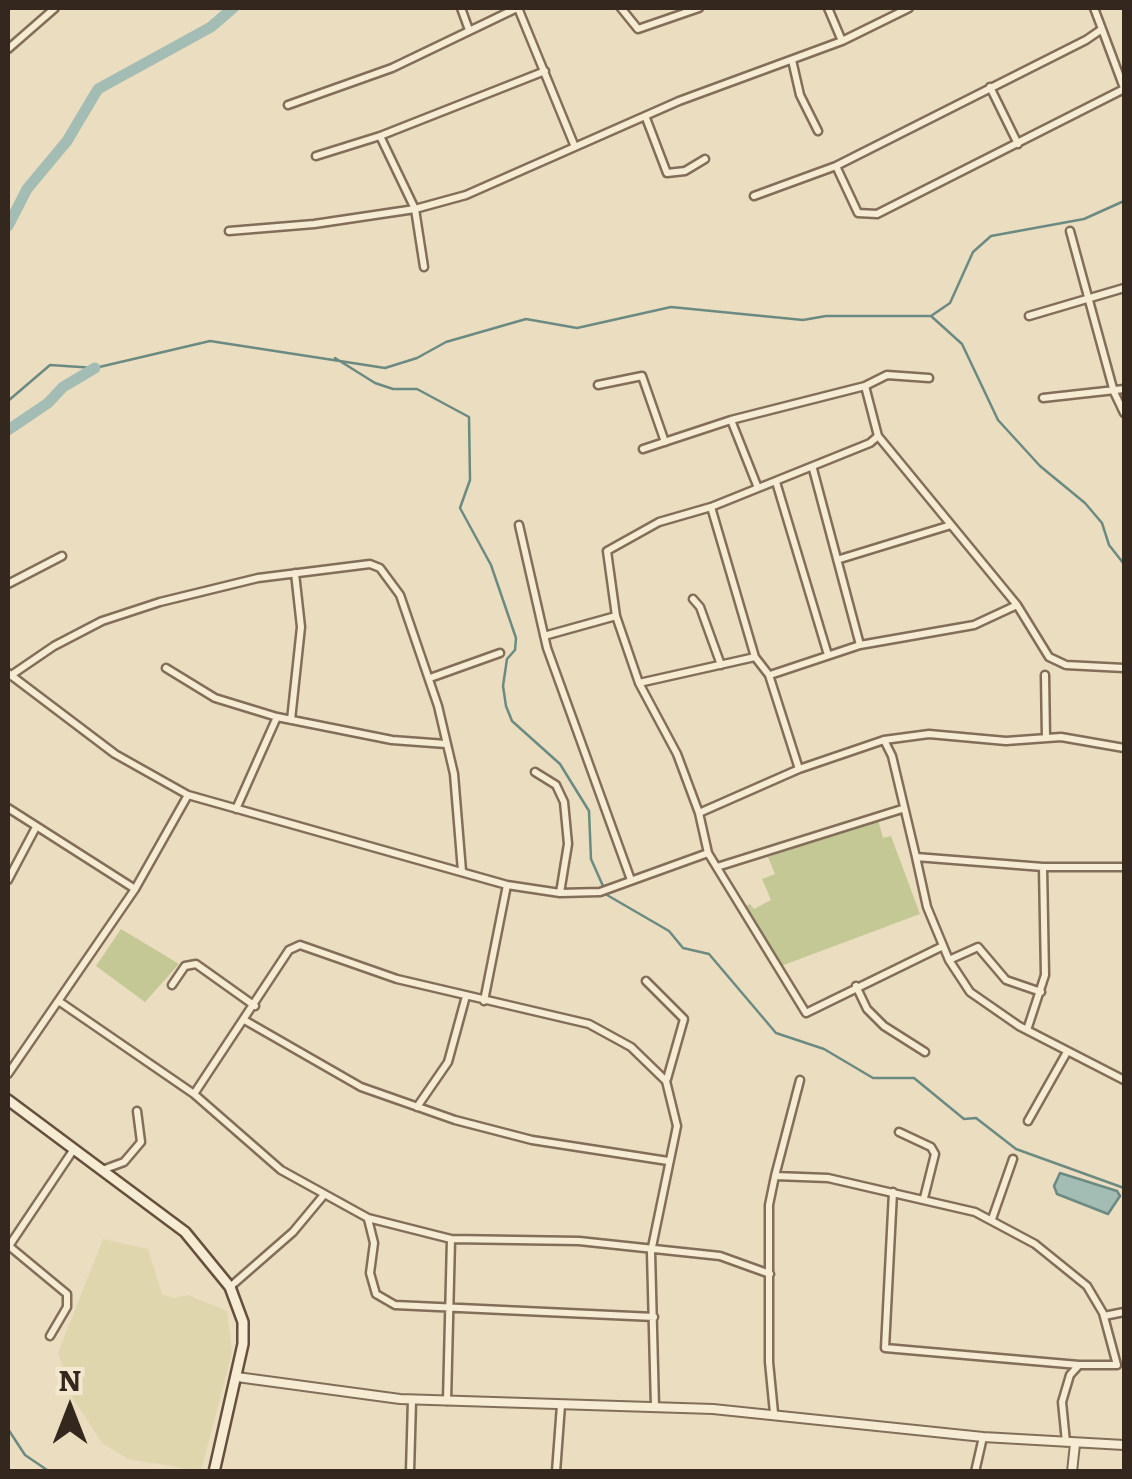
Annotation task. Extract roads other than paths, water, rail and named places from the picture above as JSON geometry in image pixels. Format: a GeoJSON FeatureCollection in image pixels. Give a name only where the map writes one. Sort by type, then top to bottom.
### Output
{"type":"FeatureCollection","features":[{"type":"Feature","properties":{"kind":"main road"},"geometry":{"type":"LineString","coordinates":[[8,1100],[185,1232],[230,1287],[244,1333],[214,1472]]}},
{"type":"Feature","properties":{"kind":"street"},"geometry":{"type":"LineString","coordinates":[[8,49],[56,8]]}},
{"type":"Feature","properties":{"kind":"street"},"geometry":{"type":"LineString","coordinates":[[461,8],[469,30]]}},
{"type":"Feature","properties":{"kind":"street"},"geometry":{"type":"LineString","coordinates":[[288,105],[392,68],[518,8],[575,148]]}},
{"type":"Feature","properties":{"kind":"street"},"geometry":{"type":"LineString","coordinates":[[621,8],[638,29],[699,8]]}},
{"type":"Feature","properties":{"kind":"street"},"geometry":{"type":"LineString","coordinates":[[828,8],[842,42]]}},
{"type":"Feature","properties":{"kind":"street"},"geometry":{"type":"LineString","coordinates":[[229,231],[415,209],[481,190],[646,118],[842,42],[909,8]]}},
{"type":"Feature","properties":{"kind":"street"},"geometry":{"type":"LineString","coordinates":[[836,166],[858,212],[869,216],[1124,89],[1094,8]]}},
{"type":"Feature","properties":{"kind":"street"},"geometry":{"type":"LineString","coordinates":[[754,196],[836,166],[1102,29]]}},
{"type":"Feature","properties":{"kind":"street"},"geometry":{"type":"LineString","coordinates":[[792,60],[800,95],[818,132]]}},
{"type":"Feature","properties":{"kind":"street"},"geometry":{"type":"LineString","coordinates":[[316,156],[380,136],[544,71]]}},
{"type":"Feature","properties":{"kind":"street"},"geometry":{"type":"LineString","coordinates":[[990,87],[1018,144]]}},
{"type":"Feature","properties":{"kind":"street"},"geometry":{"type":"LineString","coordinates":[[646,118],[667,173],[685,171],[705,160]]}},
{"type":"Feature","properties":{"kind":"street"},"geometry":{"type":"LineString","coordinates":[[380,136],[415,209],[424,267]]}},
{"type":"Feature","properties":{"kind":"street"},"geometry":{"type":"LineString","coordinates":[[1070,231],[1114,392],[1124,412]]}},
{"type":"Feature","properties":{"kind":"street"},"geometry":{"type":"LineString","coordinates":[[1028,316],[1124,288]]}},
{"type":"Feature","properties":{"kind":"street"},"geometry":{"type":"LineString","coordinates":[[643,449],[731,420],[865,386],[887,374],[929,378]]}},
{"type":"Feature","properties":{"kind":"street"},"geometry":{"type":"LineString","coordinates":[[598,385],[642,376],[665,442]]}},
{"type":"Feature","properties":{"kind":"street"},"geometry":{"type":"LineString","coordinates":[[865,386],[878,436],[1017,605],[1044,651],[1056,662],[1124,668]]}},
{"type":"Feature","properties":{"kind":"street"},"geometry":{"type":"LineString","coordinates":[[1043,398],[1124,389]]}},
{"type":"Feature","properties":{"kind":"street"},"geometry":{"type":"LineString","coordinates":[[731,420],[758,488]]}},
{"type":"Feature","properties":{"kind":"street"},"geometry":{"type":"LineString","coordinates":[[878,436],[812,468],[711,508],[659,522],[607,551],[616,616],[639,683],[676,754],[700,813],[708,853],[801,1011],[811,1012],[856,986],[943,946]]}},
{"type":"Feature","properties":{"kind":"street"},"geometry":{"type":"LineString","coordinates":[[812,468],[840,558],[860,645]]}},
{"type":"Feature","properties":{"kind":"street"},"geometry":{"type":"LineString","coordinates":[[776,482],[828,654]]}},
{"type":"Feature","properties":{"kind":"street"},"geometry":{"type":"LineString","coordinates":[[711,508],[755,657],[770,676],[798,769]]}},
{"type":"Feature","properties":{"kind":"street"},"geometry":{"type":"LineString","coordinates":[[519,526],[544,636],[631,880]]}},
{"type":"Feature","properties":{"kind":"street"},"geometry":{"type":"LineString","coordinates":[[840,558],[951,526]]}},
{"type":"Feature","properties":{"kind":"street"},"geometry":{"type":"LineString","coordinates":[[8,584],[62,556]]}},
{"type":"Feature","properties":{"kind":"street"},"geometry":{"type":"LineString","coordinates":[[462,871],[457,795],[430,678],[400,595],[380,568],[370,564],[295,573],[160,602],[102,621],[9,675],[116,754],[188,795],[507,885],[560,893],[604,891],[708,853]]}},
{"type":"Feature","properties":{"kind":"street"},"geometry":{"type":"LineString","coordinates":[[292,720],[302,627],[295,573]]}},
{"type":"Feature","properties":{"kind":"street"},"geometry":{"type":"LineString","coordinates":[[693,599],[700,607],[721,665]]}},
{"type":"Feature","properties":{"kind":"street"},"geometry":{"type":"LineString","coordinates":[[770,676],[860,645],[961,629],[1017,605]]}},
{"type":"Feature","properties":{"kind":"street"},"geometry":{"type":"LineString","coordinates":[[544,636],[616,616]]}},
{"type":"Feature","properties":{"kind":"street"},"geometry":{"type":"LineString","coordinates":[[430,678],[500,654]]}},
{"type":"Feature","properties":{"kind":"street"},"geometry":{"type":"LineString","coordinates":[[639,683],[755,657]]}},
{"type":"Feature","properties":{"kind":"street"},"geometry":{"type":"LineString","coordinates":[[166,668],[215,698],[276,717],[392,740],[447,744]]}},
{"type":"Feature","properties":{"kind":"street"},"geometry":{"type":"LineString","coordinates":[[1045,675],[1046,738]]}},
{"type":"Feature","properties":{"kind":"street"},"geometry":{"type":"LineString","coordinates":[[236,809],[276,717]]}},
{"type":"Feature","properties":{"kind":"street"},"geometry":{"type":"LineString","coordinates":[[700,813],[798,769],[884,740],[930,734],[1006,742],[1046,738],[1124,748]]}},
{"type":"Feature","properties":{"kind":"street"},"geometry":{"type":"LineString","coordinates":[[884,740],[892,756],[927,907],[949,960],[970,992],[1027,1030],[1124,1080]]}},
{"type":"Feature","properties":{"kind":"street"},"geometry":{"type":"LineString","coordinates":[[535,772],[556,785],[564,802],[568,844],[560,893]]}},
{"type":"Feature","properties":{"kind":"street"},"geometry":{"type":"LineString","coordinates":[[8,1074],[135,889],[188,795]]}},
{"type":"Feature","properties":{"kind":"street"},"geometry":{"type":"LineString","coordinates":[[8,808],[135,889]]}},
{"type":"Feature","properties":{"kind":"street"},"geometry":{"type":"LineString","coordinates":[[717,867],[902,809]]}},
{"type":"Feature","properties":{"kind":"street"},"geometry":{"type":"LineString","coordinates":[[8,880],[36,828]]}},
{"type":"Feature","properties":{"kind":"street"},"geometry":{"type":"LineString","coordinates":[[916,856],[1043,867],[1124,866]]}},
{"type":"Feature","properties":{"kind":"street"},"geometry":{"type":"LineString","coordinates":[[1027,1030],[1041,992],[1046,952],[1043,867]]}},
{"type":"Feature","properties":{"kind":"street"},"geometry":{"type":"LineString","coordinates":[[484,1001],[507,885]]}},
{"type":"Feature","properties":{"kind":"street"},"geometry":{"type":"LineString","coordinates":[[194,1094],[246,1021],[289,950],[300,945],[397,979],[600,1028],[642,1055],[666,1080]]}},
{"type":"Feature","properties":{"kind":"street"},"geometry":{"type":"LineString","coordinates":[[949,960],[978,947],[1006,980],[1041,992]]}},
{"type":"Feature","properties":{"kind":"street"},"geometry":{"type":"LineString","coordinates":[[172,985],[185,966],[196,964],[255,1006]]}},
{"type":"Feature","properties":{"kind":"street"},"geometry":{"type":"LineString","coordinates":[[646,980],[684,1019],[666,1080],[677,1126],[651,1252],[655,1407]]}},
{"type":"Feature","properties":{"kind":"street"},"geometry":{"type":"LineString","coordinates":[[856,986],[868,1009],[884,1026],[925,1052]]}},
{"type":"Feature","properties":{"kind":"street"},"geometry":{"type":"LineString","coordinates":[[417,1106],[448,1062],[466,996]]}},
{"type":"Feature","properties":{"kind":"street"},"geometry":{"type":"LineString","coordinates":[[60,1002],[194,1094],[281,1170],[368,1218],[451,1238],[506,1243],[579,1241],[651,1252],[720,1256],[770,1274]]}},
{"type":"Feature","properties":{"kind":"street"},"geometry":{"type":"LineString","coordinates":[[246,1021],[361,1087],[417,1106],[532,1140],[668,1161]]}},
{"type":"Feature","properties":{"kind":"street"},"geometry":{"type":"LineString","coordinates":[[1028,1121],[1067,1052]]}},
{"type":"Feature","properties":{"kind":"street"},"geometry":{"type":"LineString","coordinates":[[774,1413],[769,1362],[769,1206],[800,1080]]}},
{"type":"Feature","properties":{"kind":"street"},"geometry":{"type":"LineString","coordinates":[[104,1169],[124,1162],[141,1142],[137,1111]]}},
{"type":"Feature","properties":{"kind":"street"},"geometry":{"type":"LineString","coordinates":[[899,1132],[931,1147],[935,1154],[924,1198]]}},
{"type":"Feature","properties":{"kind":"street"},"geometry":{"type":"LineString","coordinates":[[50,1336],[67,1307],[67,1294],[8,1247],[74,1148]]}},
{"type":"Feature","properties":{"kind":"street"},"geometry":{"type":"LineString","coordinates":[[992,1220],[1013,1159]]}},
{"type":"Feature","properties":{"kind":"street"},"geometry":{"type":"LineString","coordinates":[[775,1176],[828,1178],[924,1198],[992,1220],[1072,1271],[1096,1298],[1121,1365],[1078,1365],[885,1348],[893,1192]]}},
{"type":"Feature","properties":{"kind":"street"},"geometry":{"type":"LineString","coordinates":[[230,1287],[293,1232],[322,1196]]}},
{"type":"Feature","properties":{"kind":"street"},"geometry":{"type":"LineString","coordinates":[[368,1218],[374,1243],[370,1273],[376,1294],[395,1306],[654,1317]]}},
{"type":"Feature","properties":{"kind":"street"},"geometry":{"type":"LineString","coordinates":[[8,1222],[18,1230]]}},
{"type":"Feature","properties":{"kind":"street"},"geometry":{"type":"LineString","coordinates":[[447,1401],[451,1238]]}},
{"type":"Feature","properties":{"kind":"street"},"geometry":{"type":"LineString","coordinates":[[1104,1316],[1124,1312]]}},
{"type":"Feature","properties":{"kind":"street"},"geometry":{"type":"LineString","coordinates":[[1072,1472],[1062,1392],[1078,1365]]}},
{"type":"Feature","properties":{"kind":"street"},"geometry":{"type":"LineString","coordinates":[[237,1377],[412,1400],[774,1413],[984,1437],[1124,1445]]}},
{"type":"Feature","properties":{"kind":"street"},"geometry":{"type":"LineString","coordinates":[[410,1472],[412,1400]]}},
{"type":"Feature","properties":{"kind":"street"},"geometry":{"type":"LineString","coordinates":[[556,1472],[561,1406]]}},
{"type":"Feature","properties":{"kind":"street"},"geometry":{"type":"LineString","coordinates":[[975,1472],[984,1437]]}},
{"type":"Feature","properties":{"kind":"water"},"geometry":{"type":"Polygon","coordinates":[[[1060,1173],[1117,1191],[1120,1196],[1108,1214],[1057,1194],[1054,1186],[1060,1173]]]}},
{"type":"Feature","properties":{"kind":"waterway"},"geometry":{"type":"LineString","coordinates":[[8,226],[27,189],[67,141],[98,89],[211,27],[233,8]]}},
{"type":"Feature","properties":{"kind":"waterway"},"geometry":{"type":"LineString","coordinates":[[931,316],[950,303],[973,252],[991,236],[1084,219],[1124,201]]}},
{"type":"Feature","properties":{"kind":"waterway"},"geometry":{"type":"LineString","coordinates":[[8,401],[50,365],[95,368],[210,341],[385,368],[417,358],[446,342],[526,319],[577,328],[671,307],[803,320],[826,316],[931,316],[962,344],[998,420],[1040,466],[1085,503],[1102,523],[1109,545],[1124,564]]}},
{"type":"Feature","properties":{"kind":"waterway"},"geometry":{"type":"LineString","coordinates":[[335,358],[375,383],[393,389],[417,389],[469,417],[470,480],[460,508],[491,565],[516,638],[515,650],[507,659],[503,686],[506,706],[512,721],[560,764],[589,811],[591,859],[607,895],[669,931],[683,948],[709,954],[776,1033],[824,1049],[873,1078],[914,1078],[964,1119],[976,1118],[1016,1149],[1124,1188]]}},
{"type":"Feature","properties":{"kind":"waterway"},"geometry":{"type":"LineString","coordinates":[[8,430],[48,403],[63,387],[95,368]]}},
{"type":"Feature","properties":{"kind":"waterway"},"geometry":{"type":"LineString","coordinates":[[8,1429],[25,1455],[50,1472]]}}]}
